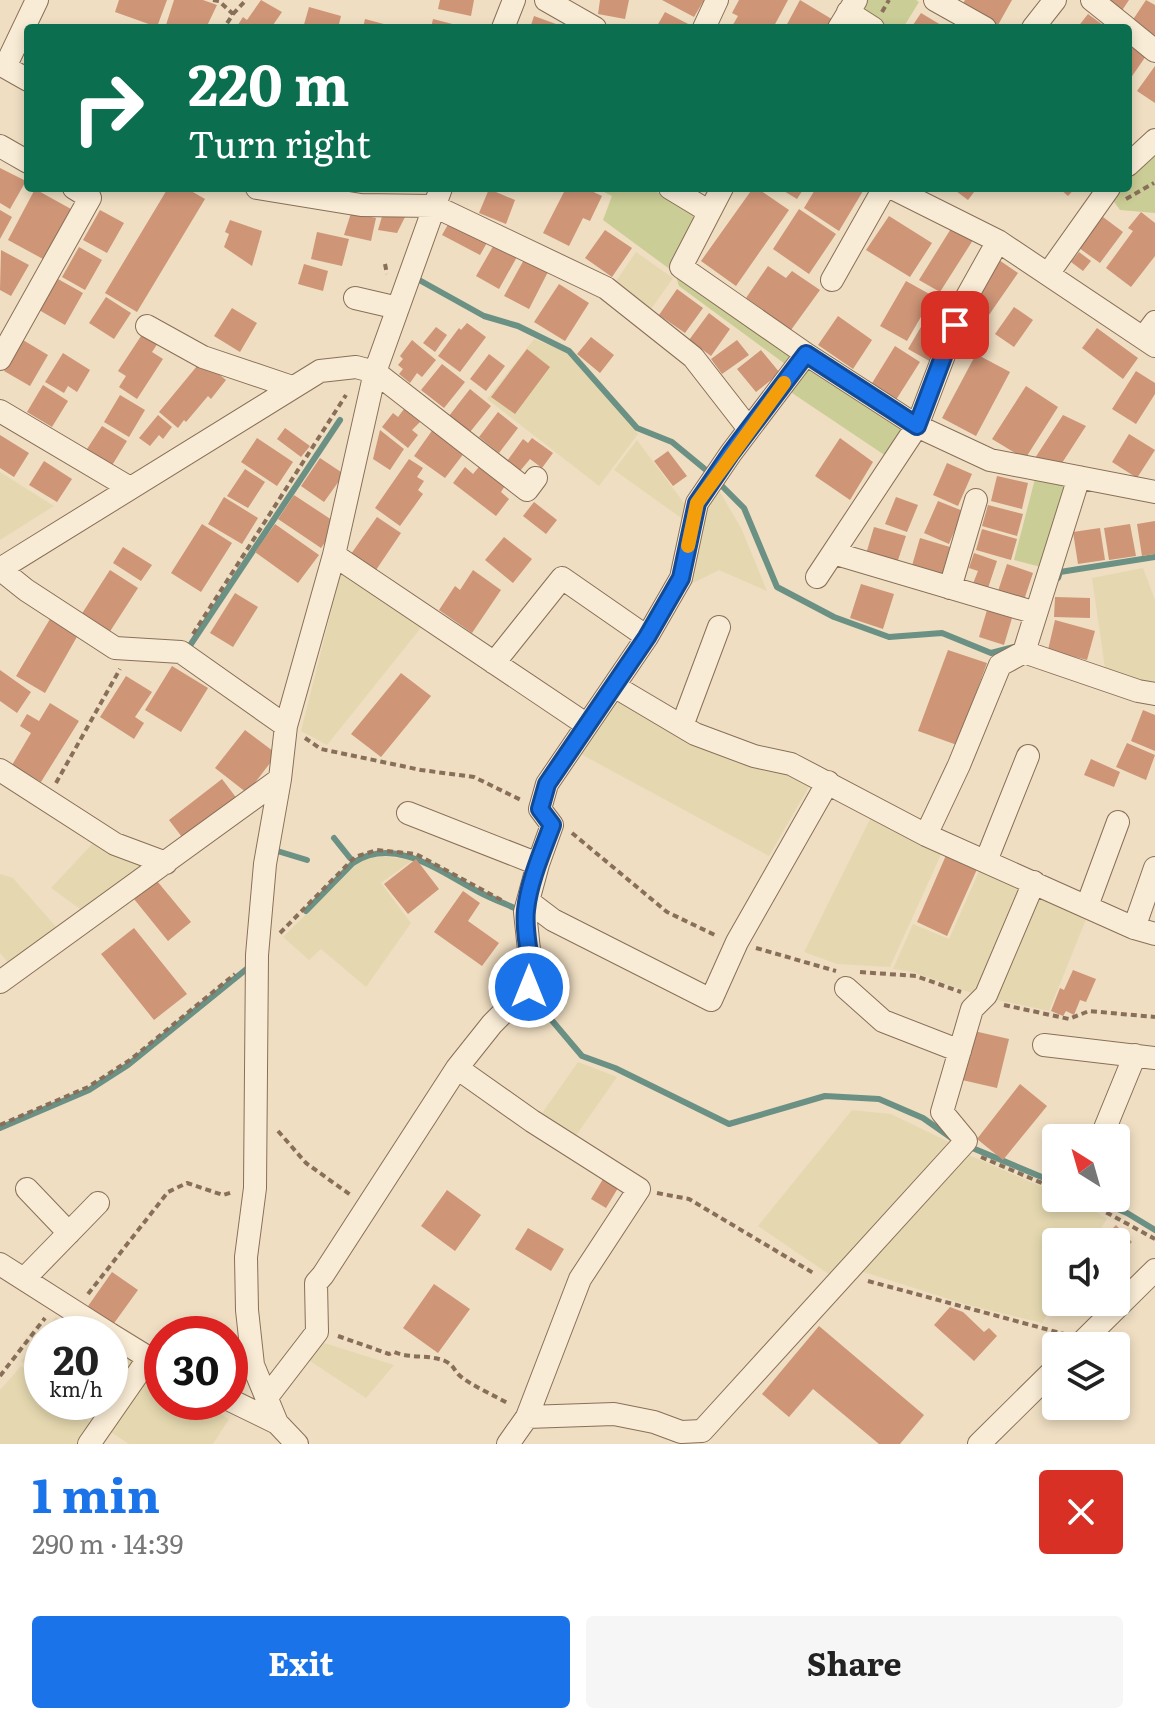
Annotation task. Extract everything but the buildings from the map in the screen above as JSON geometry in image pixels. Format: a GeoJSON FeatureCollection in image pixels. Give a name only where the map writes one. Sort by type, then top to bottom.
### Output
{"type":"FeatureCollection","features":[{"type":"Feature","properties":{"kind":"street"},"geometry":{"type":"LineString","coordinates":[[26,24],[37,0]]}},
{"type":"Feature","properties":{"kind":"street"},"geometry":{"type":"LineString","coordinates":[[505,24],[514,0]]}},
{"type":"Feature","properties":{"kind":"street"},"geometry":{"type":"LineString","coordinates":[[546,0],[588,24]]}},
{"type":"Feature","properties":{"kind":"street"},"geometry":{"type":"LineString","coordinates":[[706,24],[717,0]]}},
{"type":"Feature","properties":{"kind":"street"},"geometry":{"type":"LineString","coordinates":[[935,0],[978,24]]}},
{"type":"Feature","properties":{"kind":"street"},"geometry":{"type":"LineString","coordinates":[[1036,24],[1055,0]]}},
{"type":"Feature","properties":{"kind":"street"},"geometry":{"type":"LineString","coordinates":[[1092,0],[1122,24]]}},
{"type":"Feature","properties":{"kind":"street"},"geometry":{"type":"LineString","coordinates":[[848,13],[866,24]]}},
{"type":"Feature","properties":{"kind":"street"},"geometry":{"type":"LineString","coordinates":[[24,27],[5,67],[24,78]]}},
{"type":"Feature","properties":{"kind":"street"},"geometry":{"type":"LineString","coordinates":[[1132,32],[1155,51]]}},
{"type":"Feature","properties":{"kind":"street"},"geometry":{"type":"LineString","coordinates":[[1132,161],[1155,140]]}},
{"type":"Feature","properties":{"kind":"street"},"geometry":{"type":"LineString","coordinates":[[0,146],[24,160]]}},
{"type":"Feature","properties":{"kind":"street"},"geometry":{"type":"LineString","coordinates":[[0,359],[90,198],[80,192]]}},
{"type":"Feature","properties":{"kind":"street"},"geometry":{"type":"LineString","coordinates":[[281,192],[361,205],[438,197],[606,288],[693,357],[749,429]]}},
{"type":"Feature","properties":{"kind":"street"},"geometry":{"type":"LineString","coordinates":[[677,192],[708,211]]}},
{"type":"Feature","properties":{"kind":"street"},"geometry":{"type":"LineString","coordinates":[[720,192],[681,267],[806,354],[917,426],[990,460],[1155,492]]}},
{"type":"Feature","properties":{"kind":"street"},"geometry":{"type":"LineString","coordinates":[[832,280],[882,192]]}},
{"type":"Feature","properties":{"kind":"street"},"geometry":{"type":"LineString","coordinates":[[910,192],[998,241],[1151,335]]}},
{"type":"Feature","properties":{"kind":"street"},"geometry":{"type":"LineString","coordinates":[[1048,274],[1116,195]]}},
{"type":"Feature","properties":{"kind":"street"},"geometry":{"type":"LineString","coordinates":[[277,1423],[253,1365],[247,1310],[246,1257],[255,1188],[257,955],[265,864],[286,726],[334,555],[366,369],[398,308],[438,197]]}},
{"type":"Feature","properties":{"kind":"street"},"geometry":{"type":"LineString","coordinates":[[817,577],[917,426],[965,300],[998,241]]}},
{"type":"Feature","properties":{"kind":"street"},"geometry":{"type":"LineString","coordinates":[[355,298],[398,308]]}},
{"type":"Feature","properties":{"kind":"street"},"geometry":{"type":"LineString","coordinates":[[147,326],[203,357],[292,387]]}},
{"type":"Feature","properties":{"kind":"street"},"geometry":{"type":"LineString","coordinates":[[267,1397],[317,1332],[316,1283],[457,1068],[492,1024],[529,987],[531,969],[527,906],[552,825],[540,809],[547,784],[647,637],[681,578],[697,503],[806,354]]}},
{"type":"Feature","properties":{"kind":"street"},"geometry":{"type":"LineString","coordinates":[[286,726],[181,652],[115,648],[26,590],[0,569],[320,371],[366,369],[527,489]]}},
{"type":"Feature","properties":{"kind":"street"},"geometry":{"type":"LineString","coordinates":[[0,411],[130,488]]}},
{"type":"Feature","properties":{"kind":"street"},"geometry":{"type":"LineString","coordinates":[[926,835],[1000,665],[1024,652],[1079,477]]}},
{"type":"Feature","properties":{"kind":"street"},"geometry":{"type":"LineString","coordinates":[[950,588],[976,500]]}},
{"type":"Feature","properties":{"kind":"street"},"geometry":{"type":"LineString","coordinates":[[833,553],[1036,613]]}},
{"type":"Feature","properties":{"kind":"street"},"geometry":{"type":"LineString","coordinates":[[334,555],[587,725]]}},
{"type":"Feature","properties":{"kind":"street"},"geometry":{"type":"LineString","coordinates":[[494,663],[562,578],[647,637]]}},
{"type":"Feature","properties":{"kind":"street"},"geometry":{"type":"LineString","coordinates":[[682,726],[719,627]]}},
{"type":"Feature","properties":{"kind":"street"},"geometry":{"type":"LineString","coordinates":[[1024,652],[1155,694]]}},
{"type":"Feature","properties":{"kind":"street"},"geometry":{"type":"LineString","coordinates":[[614,686],[695,734],[754,756],[791,764],[926,835],[1145,931],[1155,868]]}},
{"type":"Feature","properties":{"kind":"street"},"geometry":{"type":"LineString","coordinates":[[986,861],[1028,756]]}},
{"type":"Feature","properties":{"kind":"street"},"geometry":{"type":"LineString","coordinates":[[0,770],[115,844],[166,863]]}},
{"type":"Feature","properties":{"kind":"street"},"geometry":{"type":"LineString","coordinates":[[0,982],[280,779]]}},
{"type":"Feature","properties":{"kind":"street"},"geometry":{"type":"LineString","coordinates":[[527,906],[711,1000],[737,942],[828,782]]}},
{"type":"Feature","properties":{"kind":"street"},"geometry":{"type":"LineString","coordinates":[[408,813],[538,864]]}},
{"type":"Feature","properties":{"kind":"street"},"geometry":{"type":"LineString","coordinates":[[1087,906],[1118,822]]}},
{"type":"Feature","properties":{"kind":"street"},"geometry":{"type":"LineString","coordinates":[[527,1417],[614,1414],[654,1422],[681,1432],[702,1431],[966,1141],[942,1112],[972,1009],[986,995],[1034,882]]}},
{"type":"Feature","properties":{"kind":"street"},"geometry":{"type":"LineString","coordinates":[[846,988],[883,1021],[960,1051]]}},
{"type":"Feature","properties":{"kind":"street"},"geometry":{"type":"LineString","coordinates":[[1044,1045],[1145,1057],[1109,1124]]}},
{"type":"Feature","properties":{"kind":"street"},"geometry":{"type":"LineString","coordinates":[[457,1068],[532,1121],[639,1189],[580,1279],[527,1417],[508,1444]]}},
{"type":"Feature","properties":{"kind":"street"},"geometry":{"type":"LineString","coordinates":[[27,1189],[69,1233]]}},
{"type":"Feature","properties":{"kind":"street"},"geometry":{"type":"LineString","coordinates":[[24,1279],[98,1203]]}},
{"type":"Feature","properties":{"kind":"street"},"geometry":{"type":"LineString","coordinates":[[0,1264],[82,1316]]}},
{"type":"Feature","properties":{"kind":"street"},"geometry":{"type":"LineString","coordinates":[[1093,1332],[1155,1270]]}},
{"type":"Feature","properties":{"kind":"street"},"geometry":{"type":"LineString","coordinates":[[89,1444],[144,1376]]}},
{"type":"Feature","properties":{"kind":"street"},"geometry":{"type":"LineString","coordinates":[[979,1444],[1042,1382]]}},
{"type":"Feature","properties":{"kind":"street"},"geometry":{"type":"LineString","coordinates":[[248,1409],[277,1423],[297,1444]]}},
{"type":"Feature","properties":{"kind":"path"},"geometry":{"type":"LineString","coordinates":[[213,0],[219,1],[233,14]]}},
{"type":"Feature","properties":{"kind":"path"},"geometry":{"type":"LineString","coordinates":[[227,24],[246,0]]}},
{"type":"Feature","properties":{"kind":"path"},"geometry":{"type":"LineString","coordinates":[[880,0],[886,4]]}},
{"type":"Feature","properties":{"kind":"path"},"geometry":{"type":"LineString","coordinates":[[1132,190],[1154,183]]}},
{"type":"Feature","properties":{"kind":"path"},"geometry":{"type":"LineString","coordinates":[[181,652],[350,389],[366,369]]}},
{"type":"Feature","properties":{"kind":"path"},"geometry":{"type":"LineString","coordinates":[[47,800],[130,649]]}},
{"type":"Feature","properties":{"kind":"path"},"geometry":{"type":"LineString","coordinates":[[286,726],[321,749],[421,770],[474,777],[540,809]]}},
{"type":"Feature","properties":{"kind":"path"},"geometry":{"type":"LineString","coordinates":[[0,1125],[88,1087],[130,1060],[257,955],[355,857],[377,850],[416,854],[527,906]]}},
{"type":"Feature","properties":{"kind":"path"},"geometry":{"type":"LineString","coordinates":[[980,1000],[1069,1019],[1089,1011],[1155,1017]]}},
{"type":"Feature","properties":{"kind":"path"},"geometry":{"type":"LineString","coordinates":[[256,1110],[293,1145],[306,1163],[367,1206]]}},
{"type":"Feature","properties":{"kind":"path"},"geometry":{"type":"LineString","coordinates":[[961,1149],[1042,1183]]}},
{"type":"Feature","properties":{"kind":"path"},"geometry":{"type":"LineString","coordinates":[[0,1376],[168,1192],[187,1183],[223,1195],[255,1188]]}},
{"type":"Feature","properties":{"kind":"path"},"geometry":{"type":"LineString","coordinates":[[639,1189],[689,1199],[790,1257],[840,1281],[1042,1333]]}},
{"type":"Feature","properties":{"kind":"path"},"geometry":{"type":"LineString","coordinates":[[1106,1212],[1155,1239]]}},
{"type":"Feature","properties":{"kind":"path"},"geometry":{"type":"LineString","coordinates":[[317,1332],[328,1332],[389,1354],[394,1352],[441,1359],[452,1364],[459,1375],[527,1417]]}},
{"type":"Feature","properties":{"kind":"shaded area"},"geometry":{"type":"Polygon","coordinates":[[[636,252],[673,278],[649,312],[614,284],[636,252]]]}},
{"type":"Feature","properties":{"kind":"shaded area"},"geometry":{"type":"Polygon","coordinates":[[[534,339],[566,352],[638,434],[599,486],[487,399],[534,339]]]}},
{"type":"Feature","properties":{"kind":"shaded area"},"geometry":{"type":"Polygon","coordinates":[[[637,440],[687,507],[684,520],[614,470],[637,440]]]}},
{"type":"Feature","properties":{"kind":"shaded area"},"geometry":{"type":"Polygon","coordinates":[[[0,472],[54,506],[0,540],[0,472]]]}},
{"type":"Feature","properties":{"kind":"shaded area"},"geometry":{"type":"Polygon","coordinates":[[[720,492],[742,530],[767,591],[719,570],[691,584],[707,507],[720,492]]]}},
{"type":"Feature","properties":{"kind":"shaded area"},"geometry":{"type":"Polygon","coordinates":[[[342,568],[424,624],[327,745],[301,731],[342,568]]]}},
{"type":"Feature","properties":{"kind":"shaded area"},"geometry":{"type":"Polygon","coordinates":[[[1143,568],[1155,600],[1155,686],[1106,675],[1092,578],[1143,568]]]}},
{"type":"Feature","properties":{"kind":"shaded area"},"geometry":{"type":"Polygon","coordinates":[[[616,695],[786,768],[811,783],[769,856],[579,753],[616,695]]]}},
{"type":"Feature","properties":{"kind":"shaded area"},"geometry":{"type":"Polygon","coordinates":[[[870,819],[943,850],[890,967],[837,964],[804,952],[870,819]]]}},
{"type":"Feature","properties":{"kind":"shaded area"},"geometry":{"type":"Polygon","coordinates":[[[95,841],[153,864],[83,911],[51,888],[95,841]]]}},
{"type":"Feature","properties":{"kind":"shaded area"},"geometry":{"type":"Polygon","coordinates":[[[373,855],[413,860],[381,883],[411,923],[366,987],[321,949],[309,960],[283,937],[356,865],[373,855]]]}},
{"type":"Feature","properties":{"kind":"shaded area"},"geometry":{"type":"Polygon","coordinates":[[[981,867],[1027,885],[980,996],[913,972],[893,969],[913,924],[949,939],[981,867]]]}},
{"type":"Feature","properties":{"kind":"shaded area"},"geometry":{"type":"Polygon","coordinates":[[[0,874],[13,878],[58,929],[9,964],[0,953],[0,874]]]}},
{"type":"Feature","properties":{"kind":"shaded area"},"geometry":{"type":"Polygon","coordinates":[[[1036,888],[1089,912],[1049,1011],[988,998],[1036,888]]]}},
{"type":"Feature","properties":{"kind":"shaded area"},"geometry":{"type":"Polygon","coordinates":[[[578,1062],[617,1077],[575,1137],[540,1116],[578,1062]]]}},
{"type":"Feature","properties":{"kind":"shaded area"},"geometry":{"type":"Polygon","coordinates":[[[852,1110],[891,1114],[953,1144],[833,1277],[758,1226],[852,1110]]]}},
{"type":"Feature","properties":{"kind":"shaded area"},"geometry":{"type":"Polygon","coordinates":[[[969,1155],[1042,1187],[1042,1212],[1096,1212],[1107,1219],[1101,1228],[1042,1228],[1042,1316],[1046,1316],[1042,1323],[964,1304],[861,1271],[969,1155]]]}},
{"type":"Feature","properties":{"kind":"shaded area"},"geometry":{"type":"Polygon","coordinates":[[[321,1342],[394,1365],[366,1398],[307,1359],[321,1342]]]}},
{"type":"Feature","properties":{"kind":"shaded area"},"geometry":{"type":"Polygon","coordinates":[[[128,1358],[136,1363],[128,1374],[128,1358]]]}},
{"type":"Feature","properties":{"kind":"shaded area"},"geometry":{"type":"Polygon","coordinates":[[[21,1366],[24,1368],[24,1420],[87,1420],[92,1424],[79,1444],[0,1444],[0,1390],[21,1366]]]}},
{"type":"Feature","properties":{"kind":"shaded area"},"geometry":{"type":"Polygon","coordinates":[[[144,1374],[144,1420],[228,1420],[213,1444],[129,1444],[106,1429],[112,1420],[128,1420],[128,1397],[144,1374]]]}},
{"type":"Feature","properties":{"kind":"green space"},"geometry":{"type":"Polygon","coordinates":[[[867,0],[919,2],[905,24],[881,24],[860,11],[867,0]]]}},
{"type":"Feature","properties":{"kind":"green space"},"geometry":{"type":"Polygon","coordinates":[[[1155,152],[1155,213],[1120,210],[1112,199],[1118,192],[1132,192],[1132,173],[1155,152]]]}},
{"type":"Feature","properties":{"kind":"green space"},"geometry":{"type":"Polygon","coordinates":[[[604,192],[657,192],[698,217],[677,268],[792,353],[785,364],[679,286],[675,273],[603,220],[612,196],[604,192]]]}},
{"type":"Feature","properties":{"kind":"green space"},"geometry":{"type":"Polygon","coordinates":[[[809,361],[910,428],[889,458],[789,391],[809,361]]]}},
{"type":"Feature","properties":{"kind":"green space"},"geometry":{"type":"Polygon","coordinates":[[[1036,475],[1069,482],[1041,567],[1014,560],[1036,475]]]}},
{"type":"Feature","properties":{"kind":"waterway"},"geometry":{"type":"LineString","coordinates":[[421,281],[484,316],[518,326],[569,351],[637,428],[672,442],[744,508],[777,587],[834,617],[889,637],[942,633],[991,653],[1014,647]]}},
{"type":"Feature","properties":{"kind":"waterway"},"geometry":{"type":"LineString","coordinates":[[189,647],[340,420]]}},
{"type":"Feature","properties":{"kind":"waterway"},"geometry":{"type":"LineString","coordinates":[[1058,578],[1060,572],[1155,557]]}},
{"type":"Feature","properties":{"kind":"waterway"},"geometry":{"type":"LineString","coordinates":[[334,838],[350,858]]}},
{"type":"Feature","properties":{"kind":"waterway"},"geometry":{"type":"LineString","coordinates":[[274,850],[307,860]]}},
{"type":"Feature","properties":{"kind":"waterway"},"geometry":{"type":"LineString","coordinates":[[306,911],[353,863],[369,855],[385,853],[418,860],[519,910]]}},
{"type":"Feature","properties":{"kind":"waterway"},"geometry":{"type":"LineString","coordinates":[[0,1128],[89,1090],[128,1065],[249,967]]}},
{"type":"Feature","properties":{"kind":"waterway"},"geometry":{"type":"LineString","coordinates":[[538,982],[549,1017],[582,1056],[615,1068],[729,1124],[825,1096],[879,1099],[923,1118],[953,1139]]}},
{"type":"Feature","properties":{"kind":"waterway"},"geometry":{"type":"LineString","coordinates":[[970,1147],[1042,1177]]}},
{"type":"Feature","properties":{"kind":"waterway"},"geometry":{"type":"LineString","coordinates":[[1125,1212],[1155,1230]]}},
{"type":"Feature","properties":{"kind":"slow traffic"},"geometry":{"type":"LineString","coordinates":[[688,546],[697,503],[784,383]]}},
{"type":"Feature","properties":{"kind":"route"},"geometry":{"type":"LineString","coordinates":[[529,987],[531,969],[525,912],[552,825],[540,809],[547,784],[647,637],[681,578],[697,503],[806,354],[917,426],[955,325]]}}]}
